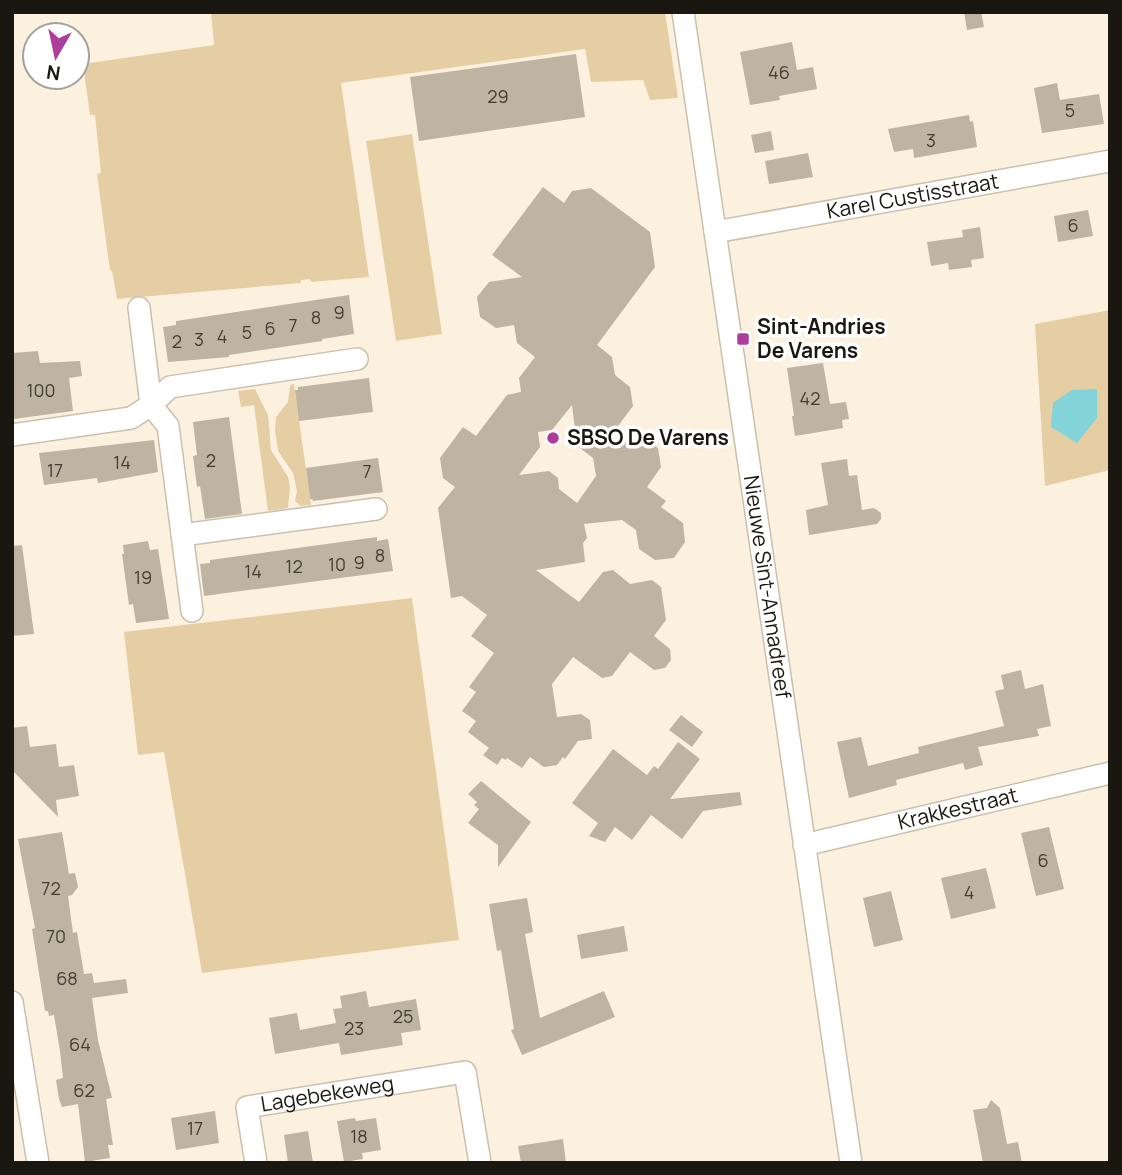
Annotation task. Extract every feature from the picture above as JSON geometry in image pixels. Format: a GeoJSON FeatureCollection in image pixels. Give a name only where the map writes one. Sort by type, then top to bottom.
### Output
{"type":"FeatureCollection","features":[{"type":"Feature","properties":{"kind":"street","name":"Nieuwe Sint-Annadreef"},"geometry":{"type":"LineString","coordinates":[[683,12],[851,1163]]}},
{"type":"Feature","properties":{"kind":"street","name":"Karel Custisstraat"},"geometry":{"type":"LineString","coordinates":[[715,232],[1110,161]]}},
{"type":"Feature","properties":{"kind":"street"},"geometry":{"type":"LineString","coordinates":[[139,308],[150,405],[168,425],[192,611]]}},
{"type":"Feature","properties":{"kind":"street"},"geometry":{"type":"LineString","coordinates":[[12,435],[131,418],[170,387],[356,359]]}},
{"type":"Feature","properties":{"kind":"street"},"geometry":{"type":"LineString","coordinates":[[182,535],[376,509]]}},
{"type":"Feature","properties":{"kind":"street","name":"Krakkestraat"},"geometry":{"type":"LineString","coordinates":[[804,845],[1110,773]]}},
{"type":"Feature","properties":{"kind":"street"},"geometry":{"type":"LineString","coordinates":[[12,1002],[38,1163]]}},
{"type":"Feature","properties":{"kind":"street","name":"Lagebekeweg"},"geometry":{"type":"LineString","coordinates":[[256,1163],[247,1107],[465,1072],[480,1163]]}},
{"type":"Feature","properties":{"kind":"shaded area"},"geometry":{"type":"Polygon","coordinates":[[[211,12],[665,12],[678,98],[650,100],[643,80],[591,82],[585,49],[341,83],[369,277],[311,282],[310,279],[301,280],[301,283],[117,299],[112,270],[110,271],[97,174],[101,173],[95,115],[90,115],[87,91],[91,91],[91,63],[214,45],[211,12]]]}},
{"type":"Feature","properties":{"kind":"shaded area"},"geometry":{"type":"Polygon","coordinates":[[[412,134],[442,334],[396,341],[366,141],[412,134]]]}},
{"type":"Feature","properties":{"kind":"shaded area"},"geometry":{"type":"Polygon","coordinates":[[[1110,310],[1110,470],[1045,486],[1035,324],[1110,310]]]}},
{"type":"Feature","properties":{"kind":"shaded area"},"geometry":{"type":"Polygon","coordinates":[[[294,384],[311,505],[301,506],[295,501],[297,491],[293,473],[278,451],[275,430],[276,417],[288,402],[290,385],[294,384]]]}},
{"type":"Feature","properties":{"kind":"shaded area"},"geometry":{"type":"Polygon","coordinates":[[[255,389],[268,415],[271,450],[288,477],[288,508],[268,511],[254,405],[241,407],[238,391],[255,389]]]}},
{"type":"Feature","properties":{"kind":"shaded area"},"geometry":{"type":"Polygon","coordinates":[[[412,598],[459,940],[202,973],[164,752],[138,755],[124,632],[412,598]]]}},
{"type":"Feature","properties":{"kind":"water"},"geometry":{"type":"Polygon","coordinates":[[[1097,389],[1097,418],[1077,443],[1051,427],[1053,403],[1072,390],[1097,389]]]}},
{"type":"Feature","properties":{"kind":"building"},"geometry":{"type":"Polygon","coordinates":[[[964,12],[981,12],[984,27],[967,30],[964,12]]]}},
{"type":"Feature","properties":{"kind":"building"},"geometry":{"type":"Polygon","coordinates":[[[792,42],[797,70],[813,67],[817,89],[779,96],[780,100],[750,105],[740,52],[792,42]]]}},
{"type":"Feature","properties":{"kind":"building"},"geometry":{"type":"Polygon","coordinates":[[[576,54],[585,117],[419,141],[410,77],[576,54]]]}},
{"type":"Feature","properties":{"kind":"building"},"geometry":{"type":"Polygon","coordinates":[[[1057,83],[1060,100],[1099,94],[1104,124],[1042,133],[1034,88],[1057,83]]]}},
{"type":"Feature","properties":{"kind":"building"},"geometry":{"type":"Polygon","coordinates":[[[969,115],[970,122],[973,121],[977,147],[914,158],[913,149],[894,152],[888,129],[969,115]]]}},
{"type":"Feature","properties":{"kind":"building"},"geometry":{"type":"Polygon","coordinates":[[[771,131],[774,150],[755,153],[751,135],[771,131]]]}},
{"type":"Feature","properties":{"kind":"building"},"geometry":{"type":"Polygon","coordinates":[[[808,153],[813,177],[769,184],[765,161],[808,153]]]}},
{"type":"Feature","properties":{"kind":"building"},"geometry":{"type":"Polygon","coordinates":[[[543,187],[564,203],[572,191],[591,188],[650,232],[655,267],[597,345],[612,357],[615,375],[630,387],[633,406],[606,442],[643,437],[658,448],[661,467],[647,487],[666,501],[661,507],[683,523],[685,542],[674,558],[655,560],[639,549],[636,530],[622,520],[584,524],[587,538],[583,543],[585,562],[536,570],[579,602],[603,572],[613,570],[630,584],[652,580],[661,587],[666,620],[654,636],[670,649],[671,660],[665,668],[654,670],[630,652],[612,676],[602,678],[573,657],[552,684],[557,717],[581,714],[590,720],[592,739],[578,741],[565,759],[563,757],[557,765],[544,767],[530,757],[522,768],[507,758],[502,758],[497,765],[483,755],[489,748],[468,732],[476,721],[462,711],[476,692],[469,687],[494,653],[471,636],[487,615],[462,596],[451,598],[438,508],[455,487],[443,478],[440,458],[463,427],[476,436],[507,395],[521,392],[519,378],[535,357],[517,343],[514,325],[496,328],[480,317],[477,297],[489,282],[522,277],[492,255],[543,187]],[[572,405],[552,430],[538,432],[540,447],[519,475],[549,471],[558,478],[559,489],[577,503],[596,476],[593,458],[577,446],[572,405]]]}},
{"type":"Feature","properties":{"kind":"building"},"geometry":{"type":"Polygon","coordinates":[[[1088,210],[1093,236],[1058,242],[1054,216],[1088,210]]]}},
{"type":"Feature","properties":{"kind":"building"},"geometry":{"type":"Polygon","coordinates":[[[980,227],[984,258],[971,260],[972,267],[949,270],[948,263],[931,266],[927,242],[963,237],[962,230],[980,227]]]}},
{"type":"Feature","properties":{"kind":"building"},"geometry":{"type":"Polygon","coordinates":[[[349,295],[354,334],[229,357],[168,362],[163,327],[176,325],[176,321],[349,295]]]}},
{"type":"Feature","properties":{"kind":"building"},"geometry":{"type":"Polygon","coordinates":[[[38,351],[40,363],[80,361],[82,376],[69,378],[73,411],[14,419],[12,353],[38,351]]]}},
{"type":"Feature","properties":{"kind":"building"},"geometry":{"type":"Polygon","coordinates":[[[823,363],[830,404],[846,402],[849,419],[842,420],[843,428],[795,436],[787,368],[823,363]]]}},
{"type":"Feature","properties":{"kind":"building"},"geometry":{"type":"Polygon","coordinates":[[[369,378],[373,412],[299,421],[295,390],[298,390],[298,387],[369,378]]]}},
{"type":"Feature","properties":{"kind":"building"},"geometry":{"type":"Polygon","coordinates":[[[229,417],[242,514],[205,519],[193,456],[197,455],[193,422],[229,417]]]}},
{"type":"Feature","properties":{"kind":"building"},"geometry":{"type":"Polygon","coordinates":[[[154,440],[158,472],[98,483],[97,478],[44,485],[39,453],[154,440]]]}},
{"type":"Feature","properties":{"kind":"building"},"geometry":{"type":"Polygon","coordinates":[[[378,458],[383,492],[313,501],[310,499],[306,468],[378,458]]]}},
{"type":"Feature","properties":{"kind":"building"},"geometry":{"type":"Polygon","coordinates":[[[847,459],[849,476],[857,475],[862,510],[874,508],[881,513],[881,519],[877,524],[809,535],[806,510],[828,505],[821,463],[847,459]]]}},
{"type":"Feature","properties":{"kind":"building"},"geometry":{"type":"Polygon","coordinates":[[[377,537],[377,541],[388,539],[393,571],[204,596],[200,564],[210,563],[210,560],[377,537]]]}},
{"type":"Feature","properties":{"kind":"building"},"geometry":{"type":"Polygon","coordinates":[[[148,541],[150,550],[158,549],[169,619],[136,623],[133,604],[129,605],[123,545],[148,541]]]}},
{"type":"Feature","properties":{"kind":"building"},"geometry":{"type":"Polygon","coordinates":[[[22,545],[34,634],[12,636],[12,546],[22,545]]]}},
{"type":"Feature","properties":{"kind":"building"},"geometry":{"type":"Polygon","coordinates":[[[1021,670],[1025,689],[1043,684],[1051,726],[1037,729],[1039,736],[978,747],[983,765],[965,770],[963,763],[896,780],[897,785],[849,798],[837,742],[861,737],[868,766],[919,753],[918,747],[1004,726],[995,691],[1004,689],[1001,675],[1021,670]]]}},
{"type":"Feature","properties":{"kind":"building"},"geometry":{"type":"Polygon","coordinates":[[[681,715],[703,732],[692,747],[669,730],[681,715]]]}},
{"type":"Feature","properties":{"kind":"building"},"geometry":{"type":"Polygon","coordinates":[[[27,726],[30,747],[56,744],[59,767],[74,765],[79,796],[56,800],[58,817],[12,770],[12,728],[27,726]]]}},
{"type":"Feature","properties":{"kind":"building"},"geometry":{"type":"Polygon","coordinates":[[[678,742],[700,759],[670,799],[740,792],[742,805],[703,811],[682,839],[651,815],[632,840],[615,827],[605,842],[589,836],[598,823],[572,803],[613,749],[647,775],[654,766],[658,769],[678,742]]]}},
{"type":"Feature","properties":{"kind":"building"},"geometry":{"type":"Polygon","coordinates":[[[481,781],[531,822],[498,867],[498,845],[468,823],[479,809],[474,805],[477,802],[468,794],[481,781]]]}},
{"type":"Feature","properties":{"kind":"building"},"geometry":{"type":"Polygon","coordinates":[[[1049,827],[1064,889],[1036,896],[1021,833],[1049,827]]]}},
{"type":"Feature","properties":{"kind":"building"},"geometry":{"type":"Polygon","coordinates":[[[62,832],[69,874],[75,873],[78,887],[68,896],[73,933],[77,932],[84,974],[92,973],[94,983],[126,979],[128,993],[92,998],[98,1040],[112,1098],[106,1099],[113,1145],[108,1145],[110,1158],[85,1162],[78,1104],[62,1107],[59,1099],[56,1080],[63,1078],[60,1051],[54,1015],[49,1016],[48,1011],[45,1011],[32,929],[35,928],[18,839],[62,832]]]}},
{"type":"Feature","properties":{"kind":"building"},"geometry":{"type":"Polygon","coordinates":[[[986,868],[996,908],[951,919],[941,878],[986,868]]]}},
{"type":"Feature","properties":{"kind":"building"},"geometry":{"type":"Polygon","coordinates":[[[891,891],[903,940],[874,947],[863,898],[891,891]]]}},
{"type":"Feature","properties":{"kind":"building"},"geometry":{"type":"Polygon","coordinates":[[[527,898],[533,932],[525,934],[540,1018],[604,991],[615,1017],[522,1055],[511,1030],[514,1029],[501,950],[497,951],[489,904],[527,898]]]}},
{"type":"Feature","properties":{"kind":"building"},"geometry":{"type":"Polygon","coordinates":[[[624,926],[628,951],[581,959],[577,935],[624,926]]]}},
{"type":"Feature","properties":{"kind":"building"},"geometry":{"type":"Polygon","coordinates":[[[366,991],[369,1007],[416,999],[421,1030],[401,1033],[403,1045],[341,1055],[339,1043],[275,1054],[269,1018],[297,1013],[300,1030],[336,1023],[333,1009],[342,1008],[340,996],[366,991]]]}},
{"type":"Feature","properties":{"kind":"building"},"geometry":{"type":"Polygon","coordinates":[[[991,1100],[1000,1108],[1007,1144],[1018,1142],[1022,1163],[983,1163],[973,1110],[987,1108],[991,1100]]]}},
{"type":"Feature","properties":{"kind":"building"},"geometry":{"type":"Polygon","coordinates":[[[215,1111],[219,1143],[176,1150],[171,1118],[215,1111]]]}},
{"type":"Feature","properties":{"kind":"building"},"geometry":{"type":"Polygon","coordinates":[[[355,1118],[356,1121],[376,1118],[381,1150],[362,1153],[363,1159],[344,1162],[337,1121],[355,1118]]]}},
{"type":"Feature","properties":{"kind":"building"},"geometry":{"type":"Polygon","coordinates":[[[308,1131],[313,1163],[288,1163],[284,1135],[308,1131]]]}},
{"type":"Feature","properties":{"kind":"building"},"geometry":{"type":"Polygon","coordinates":[[[563,1139],[566,1163],[521,1163],[518,1146],[563,1139]]]}},
{"type":"Feature","properties":{"kind":"place","name":"Sint-Andries De Varens"},"geometry":{"type":"Point","coordinates":[743,339]}},
{"type":"Feature","properties":{"kind":"place","name":"SBSO De Varens"},"geometry":{"type":"Point","coordinates":[553,438]}}]}
